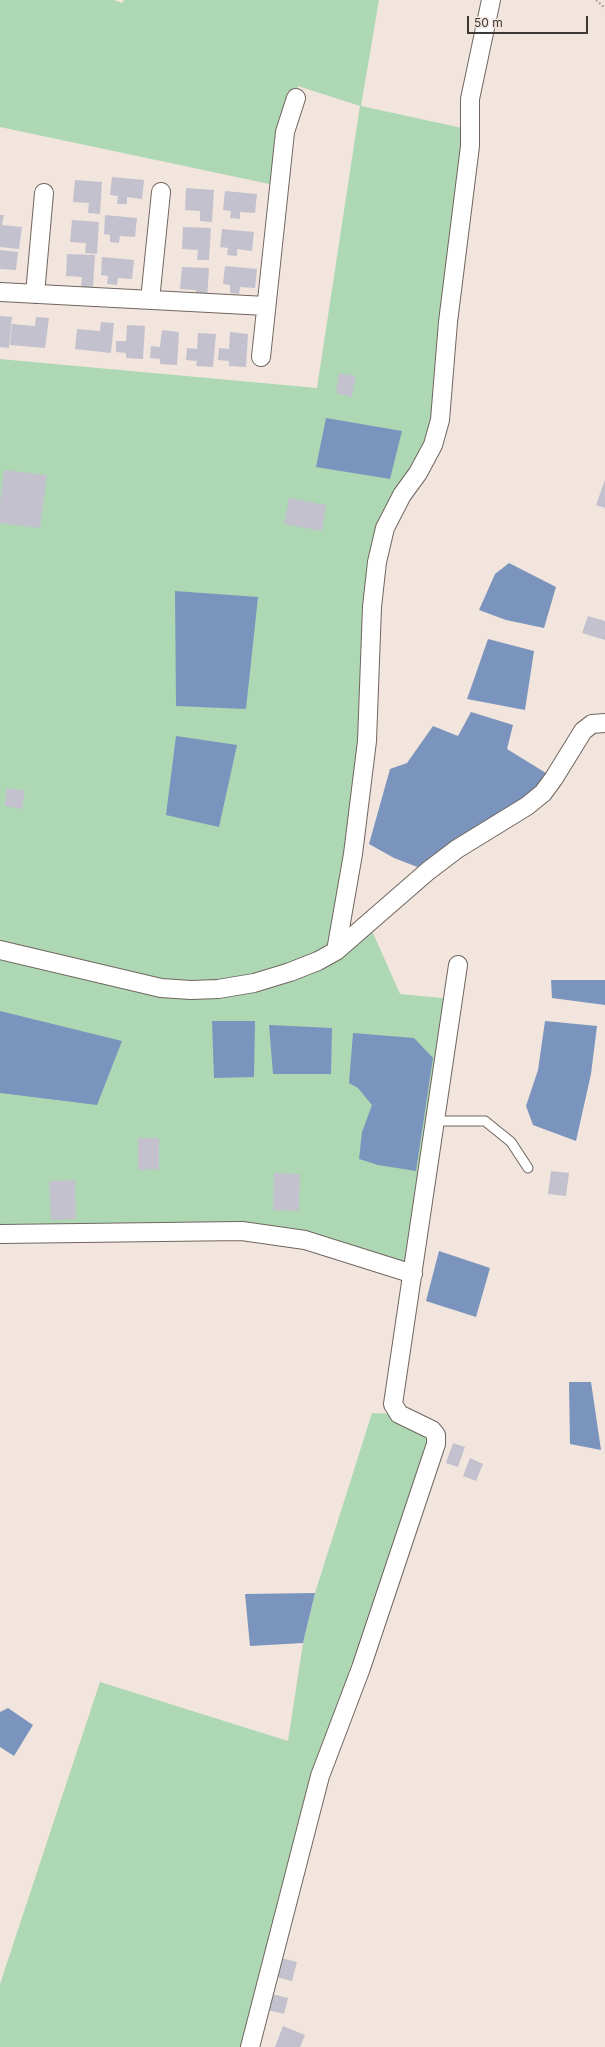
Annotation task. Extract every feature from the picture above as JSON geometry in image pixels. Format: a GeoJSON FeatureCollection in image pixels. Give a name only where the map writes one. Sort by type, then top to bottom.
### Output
{"type":"FeatureCollection","features":[{"type":"Feature","properties":{"kind":"street"},"geometry":{"type":"LineString","coordinates":[[336,952],[353,854],[367,741],[372,607],[377,562],[385,528],[402,495],[418,473],[433,444],[440,420],[448,322],[470,146],[470,99],[491,0]]}},
{"type":"Feature","properties":{"kind":"street"},"geometry":{"type":"LineString","coordinates":[[261,357],[285,132],[296,98]]}},
{"type":"Feature","properties":{"kind":"street"},"geometry":{"type":"LineString","coordinates":[[35,294],[44,192]]}},
{"type":"Feature","properties":{"kind":"street"},"geometry":{"type":"LineString","coordinates":[[150,300],[161,192]]}},
{"type":"Feature","properties":{"kind":"street"},"geometry":{"type":"LineString","coordinates":[[0,292],[266,306]]}},
{"type":"Feature","properties":{"kind":"street"},"geometry":{"type":"LineString","coordinates":[[0,950],[161,988],[191,990],[218,989],[254,983],[290,972],[336,952],[428,871],[457,849],[527,806],[543,792],[554,778],[584,731],[592,724],[604,719]]}},
{"type":"Feature","properties":{"kind":"street"},"geometry":{"type":"LineString","coordinates":[[250,2047],[320,1776],[361,1668],[436,1444],[436,1435],[432,1430],[399,1414],[393,1404],[458,965]]}},
{"type":"Feature","properties":{"kind":"street"},"geometry":{"type":"LineString","coordinates":[[0,1234],[242,1231],[305,1240],[413,1274]]}},
{"type":"Feature","properties":{"kind":"lane"},"geometry":{"type":"LineString","coordinates":[[435,1122],[485,1122],[511,1142],[528,1168]]}},
{"type":"Feature","properties":{"kind":"path"},"geometry":{"type":"LineString","coordinates":[[596,0],[605,8]]}},
{"type":"Feature","properties":{"kind":"green space"},"geometry":{"type":"Polygon","coordinates":[[[0,0],[114,0],[122,3],[124,0],[379,0],[361,106],[471,130],[440,420],[385,528],[336,951],[369,924],[400,994],[453,999],[413,1274],[305,1240],[0,1234],[0,359],[317,388],[360,106],[298,86],[279,186],[0,127],[0,0]]]}},
{"type":"Feature","properties":{"kind":"green space"},"geometry":{"type":"Polygon","coordinates":[[[372,1413],[399,1414],[432,1430],[250,2047],[0,2047],[0,1984],[100,1682],[288,1741],[303,1643],[315,1593],[372,1413]]]}},
{"type":"Feature","properties":{"kind":"water"},"geometry":{"type":"Polygon","coordinates":[[[326,418],[402,431],[390,479],[316,467],[326,418]]]}},
{"type":"Feature","properties":{"kind":"water"},"geometry":{"type":"Polygon","coordinates":[[[509,563],[556,587],[544,628],[506,620],[479,610],[495,574],[509,563]]]}},
{"type":"Feature","properties":{"kind":"water"},"geometry":{"type":"Polygon","coordinates":[[[175,591],[258,597],[246,709],[176,706],[175,591]]]}},
{"type":"Feature","properties":{"kind":"water"},"geometry":{"type":"Polygon","coordinates":[[[488,639],[534,651],[525,710],[467,699],[488,639]]]}},
{"type":"Feature","properties":{"kind":"water"},"geometry":{"type":"Polygon","coordinates":[[[471,712],[513,725],[507,749],[554,778],[428,871],[394,858],[369,844],[390,769],[407,763],[433,726],[458,736],[471,712]]]}},
{"type":"Feature","properties":{"kind":"water"},"geometry":{"type":"Polygon","coordinates":[[[176,736],[237,745],[219,827],[166,815],[176,736]]]}},
{"type":"Feature","properties":{"kind":"water"},"geometry":{"type":"Polygon","coordinates":[[[551,980],[605,980],[605,1005],[552,998],[551,980]]]}},
{"type":"Feature","properties":{"kind":"water"},"geometry":{"type":"Polygon","coordinates":[[[0,1011],[122,1041],[97,1105],[0,1093],[0,1011]]]}},
{"type":"Feature","properties":{"kind":"water"},"geometry":{"type":"Polygon","coordinates":[[[212,1021],[255,1021],[254,1077],[214,1078],[212,1021]]]}},
{"type":"Feature","properties":{"kind":"water"},"geometry":{"type":"Polygon","coordinates":[[[545,1021],[597,1026],[591,1074],[576,1141],[533,1125],[526,1106],[538,1070],[545,1021]]]}},
{"type":"Feature","properties":{"kind":"water"},"geometry":{"type":"Polygon","coordinates":[[[269,1025],[332,1028],[331,1074],[273,1074],[269,1025]]]}},
{"type":"Feature","properties":{"kind":"water"},"geometry":{"type":"Polygon","coordinates":[[[353,1033],[414,1038],[433,1058],[416,1171],[378,1165],[359,1159],[362,1132],[372,1105],[358,1088],[349,1083],[353,1033]]]}},
{"type":"Feature","properties":{"kind":"water"},"geometry":{"type":"Polygon","coordinates":[[[439,1251],[490,1268],[476,1317],[426,1301],[439,1251]]]}},
{"type":"Feature","properties":{"kind":"water"},"geometry":{"type":"Polygon","coordinates":[[[569,1382],[591,1382],[601,1450],[570,1444],[569,1382]]]}},
{"type":"Feature","properties":{"kind":"water"},"geometry":{"type":"Polygon","coordinates":[[[315,1593],[303,1643],[250,1646],[245,1594],[315,1593]]]}},
{"type":"Feature","properties":{"kind":"water"},"geometry":{"type":"Polygon","coordinates":[[[8,1708],[33,1725],[14,1756],[0,1747],[0,1712],[8,1708]]]}},
{"type":"Feature","properties":{"kind":"building"},"geometry":{"type":"Polygon","coordinates":[[[112,177],[144,180],[142,199],[127,197],[127,204],[117,204],[118,196],[110,195],[112,177]]]}},
{"type":"Feature","properties":{"kind":"building"},"geometry":{"type":"Polygon","coordinates":[[[75,180],[102,182],[100,214],[88,213],[89,203],[73,202],[75,180]]]}},
{"type":"Feature","properties":{"kind":"building"},"geometry":{"type":"Polygon","coordinates":[[[186,188],[214,190],[212,222],[200,221],[200,211],[185,210],[186,188]]]}},
{"type":"Feature","properties":{"kind":"building"},"geometry":{"type":"Polygon","coordinates":[[[225,191],[257,194],[255,213],[240,212],[240,219],[230,218],[231,211],[223,210],[225,191]]]}},
{"type":"Feature","properties":{"kind":"building"},"geometry":{"type":"Polygon","coordinates":[[[0,215],[4,215],[2,225],[22,227],[19,249],[0,247],[0,215]]]}},
{"type":"Feature","properties":{"kind":"building"},"geometry":{"type":"Polygon","coordinates":[[[105,215],[137,218],[135,237],[120,236],[119,243],[110,242],[110,235],[104,234],[105,215]]]}},
{"type":"Feature","properties":{"kind":"building"},"geometry":{"type":"Polygon","coordinates":[[[72,220],[99,222],[97,254],[85,253],[86,243],[70,242],[72,220]]]}},
{"type":"Feature","properties":{"kind":"building"},"geometry":{"type":"Polygon","coordinates":[[[183,227],[211,228],[209,260],[197,260],[198,250],[182,249],[183,227]]]}},
{"type":"Feature","properties":{"kind":"building"},"geometry":{"type":"Polygon","coordinates":[[[222,229],[254,232],[252,251],[237,249],[237,256],[227,255],[228,248],[220,247],[222,229]]]}},
{"type":"Feature","properties":{"kind":"building"},"geometry":{"type":"Polygon","coordinates":[[[0,250],[18,252],[16,270],[0,269],[0,250]]]}},
{"type":"Feature","properties":{"kind":"building"},"geometry":{"type":"Polygon","coordinates":[[[67,254],[95,255],[93,287],[81,287],[82,277],[66,276],[67,254]]]}},
{"type":"Feature","properties":{"kind":"building"},"geometry":{"type":"Polygon","coordinates":[[[102,257],[134,260],[132,279],[118,278],[117,285],[107,284],[108,276],[101,275],[102,257]]]}},
{"type":"Feature","properties":{"kind":"building"},"geometry":{"type":"Polygon","coordinates":[[[225,266],[257,269],[255,288],[240,287],[239,294],[230,293],[230,285],[223,284],[225,266]]]}},
{"type":"Feature","properties":{"kind":"building"},"geometry":{"type":"Polygon","coordinates":[[[182,267],[209,268],[207,300],[195,300],[196,290],[180,289],[182,267]]]}},
{"type":"Feature","properties":{"kind":"building"},"geometry":{"type":"Polygon","coordinates":[[[0,316],[12,317],[9,348],[0,347],[0,316]]]}},
{"type":"Feature","properties":{"kind":"building"},"geometry":{"type":"Polygon","coordinates":[[[36,317],[49,318],[45,348],[10,345],[12,324],[35,326],[36,317]]]}},
{"type":"Feature","properties":{"kind":"building"},"geometry":{"type":"Polygon","coordinates":[[[101,322],[114,323],[111,353],[75,349],[77,329],[100,331],[101,322]]]}},
{"type":"Feature","properties":{"kind":"building"},"geometry":{"type":"Polygon","coordinates":[[[127,325],[145,326],[143,359],[126,358],[126,353],[116,352],[116,341],[126,341],[127,325]]]}},
{"type":"Feature","properties":{"kind":"building"},"geometry":{"type":"Polygon","coordinates":[[[162,330],[179,332],[177,365],[160,364],[160,359],[150,358],[151,346],[160,347],[162,330]]]}},
{"type":"Feature","properties":{"kind":"building"},"geometry":{"type":"Polygon","coordinates":[[[230,332],[248,334],[246,367],[229,366],[229,361],[218,360],[219,348],[229,349],[230,332]]]}},
{"type":"Feature","properties":{"kind":"building"},"geometry":{"type":"Polygon","coordinates":[[[198,333],[216,334],[213,367],[196,366],[197,361],[186,360],[187,348],[197,349],[198,333]]]}},
{"type":"Feature","properties":{"kind":"building"},"geometry":{"type":"Polygon","coordinates":[[[339,373],[356,376],[352,397],[336,393],[339,373]]]}},
{"type":"Feature","properties":{"kind":"building"},"geometry":{"type":"Polygon","coordinates":[[[4,470],[47,475],[40,528],[0,523],[0,503],[4,470]]]}},
{"type":"Feature","properties":{"kind":"building"},"geometry":{"type":"Polygon","coordinates":[[[605,480],[605,508],[596,505],[605,480]]]}},
{"type":"Feature","properties":{"kind":"building"},"geometry":{"type":"Polygon","coordinates":[[[289,498],[326,505],[322,531],[284,524],[289,498]]]}},
{"type":"Feature","properties":{"kind":"building"},"geometry":{"type":"Polygon","coordinates":[[[588,616],[605,621],[605,640],[582,633],[588,616]]]}},
{"type":"Feature","properties":{"kind":"building"},"geometry":{"type":"Polygon","coordinates":[[[7,788],[25,791],[22,809],[5,806],[7,788]]]}},
{"type":"Feature","properties":{"kind":"building"},"geometry":{"type":"Polygon","coordinates":[[[138,1138],[159,1138],[159,1169],[138,1170],[138,1138]]]}},
{"type":"Feature","properties":{"kind":"building"},"geometry":{"type":"Polygon","coordinates":[[[551,1171],[569,1173],[566,1196],[548,1194],[551,1171]]]}},
{"type":"Feature","properties":{"kind":"building"},"geometry":{"type":"Polygon","coordinates":[[[274,1173],[300,1174],[299,1211],[273,1210],[274,1173]]]}},
{"type":"Feature","properties":{"kind":"building"},"geometry":{"type":"Polygon","coordinates":[[[75,1180],[76,1219],[51,1220],[49,1181],[75,1180]]]}},
{"type":"Feature","properties":{"kind":"building"},"geometry":{"type":"Polygon","coordinates":[[[453,1443],[465,1447],[458,1467],[446,1463],[453,1443]]]}},
{"type":"Feature","properties":{"kind":"building"},"geometry":{"type":"Polygon","coordinates":[[[470,1458],[483,1464],[476,1481],[463,1476],[470,1458]]]}},
{"type":"Feature","properties":{"kind":"building"},"geometry":{"type":"Polygon","coordinates":[[[281,1958],[297,1962],[292,1981],[276,1977],[281,1958]]]}},
{"type":"Feature","properties":{"kind":"building"},"geometry":{"type":"Polygon","coordinates":[[[268,1993],[288,1998],[284,2014],[263,2009],[268,1993]]]}},
{"type":"Feature","properties":{"kind":"building"},"geometry":{"type":"Polygon","coordinates":[[[283,2026],[305,2035],[300,2047],[275,2047],[283,2026]]]}}]}
